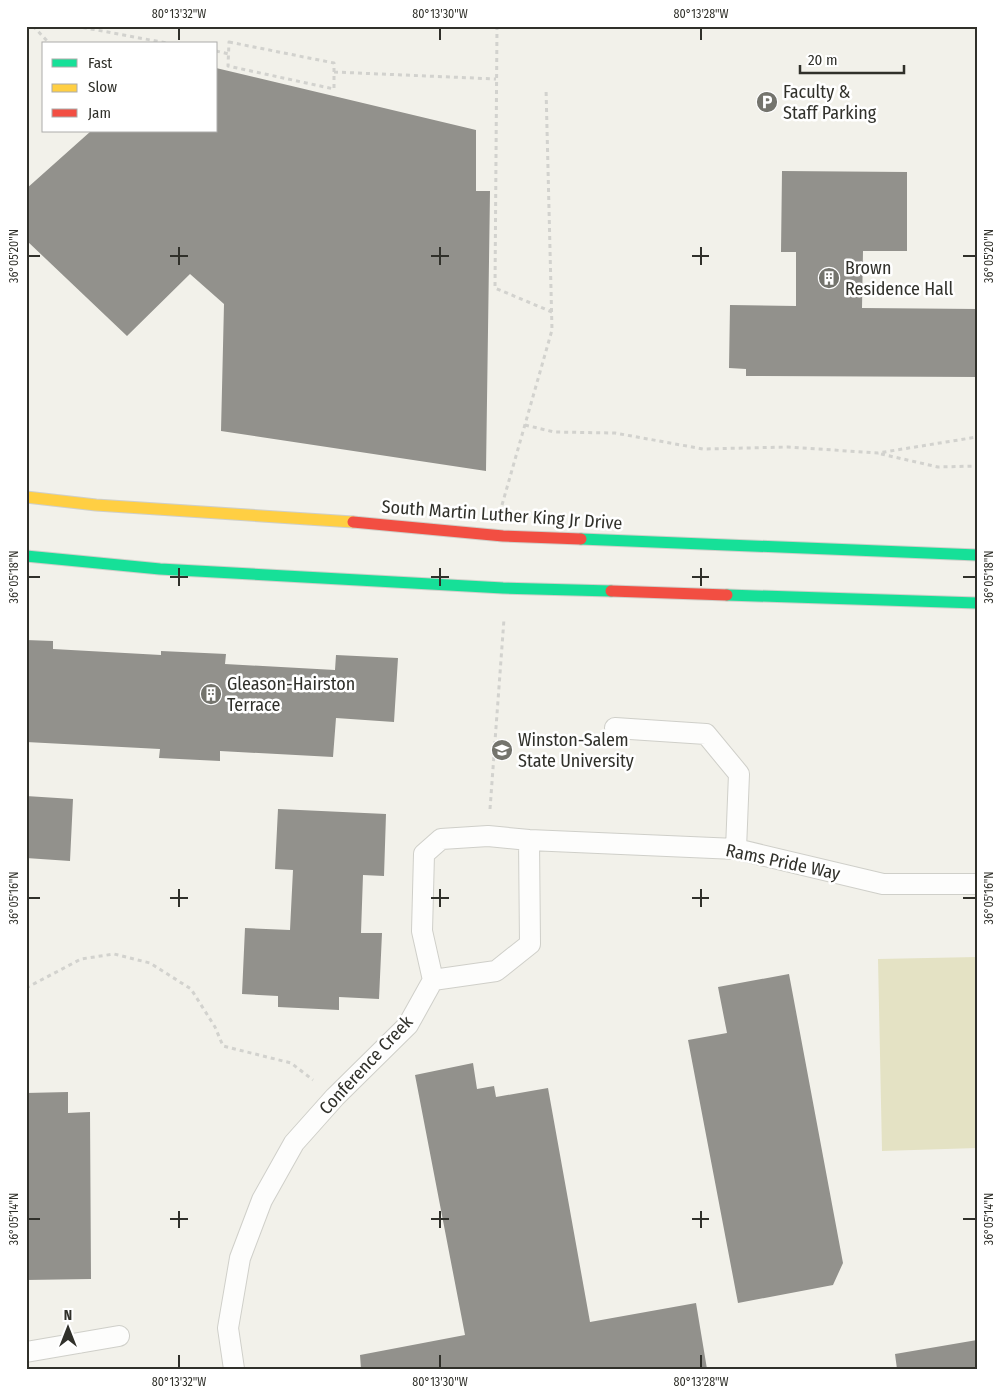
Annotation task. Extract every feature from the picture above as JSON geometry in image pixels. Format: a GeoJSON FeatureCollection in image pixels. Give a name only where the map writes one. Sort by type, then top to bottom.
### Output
{"type":"FeatureCollection","features":[{"type":"Feature","properties":{"kind":"main road","name":"South Martin Luther King Jr Drive"},"geometry":{"type":"LineString","coordinates":[[26,496],[96,505],[314,518],[503,536],[977,555]]}},
{"type":"Feature","properties":{"kind":"main road"},"geometry":{"type":"LineString","coordinates":[[26,556],[160,569],[503,588],[977,603]]}},
{"type":"Feature","properties":{"kind":"lane"},"geometry":{"type":"LineString","coordinates":[[615,728],[706,734],[739,774],[736,849]]}},
{"type":"Feature","properties":{"kind":"lane"},"geometry":{"type":"LineString","coordinates":[[488,836],[528,840],[530,944],[496,971],[433,980],[422,931],[424,854],[441,839],[488,836]]}},
{"type":"Feature","properties":{"kind":"lane","name":"Rams Pride Way"},"geometry":{"type":"LineString","coordinates":[[528,840],[736,849],[883,884],[977,884]]}},
{"type":"Feature","properties":{"kind":"lane","name":"Conference Creek"},"geometry":{"type":"LineString","coordinates":[[234,1369],[228,1328],[240,1258],[262,1200],[294,1143],[335,1097],[408,1025],[433,980]]}},
{"type":"Feature","properties":{"kind":"lane"},"geometry":{"type":"LineString","coordinates":[[26,1352],[120,1336]]}},
{"type":"Feature","properties":{"kind":"path"},"geometry":{"type":"LineString","coordinates":[[33,26],[48,42]]}},
{"type":"Feature","properties":{"kind":"path"},"geometry":{"type":"LineString","coordinates":[[75,26],[161,42]]}},
{"type":"Feature","properties":{"kind":"path"},"geometry":{"type":"LineString","coordinates":[[497,26],[495,288],[552,312]]}},
{"type":"Feature","properties":{"kind":"path"},"geometry":{"type":"LineString","coordinates":[[229,42],[334,63],[334,89],[228,66],[229,54],[229,42]]}},
{"type":"Feature","properties":{"kind":"path"},"geometry":{"type":"LineString","coordinates":[[218,51],[229,54]]}},
{"type":"Feature","properties":{"kind":"path"},"geometry":{"type":"LineString","coordinates":[[334,72],[496,79]]}},
{"type":"Feature","properties":{"kind":"path"},"geometry":{"type":"LineString","coordinates":[[503,536],[502,501],[552,330],[546,88]]}},
{"type":"Feature","properties":{"kind":"path"},"geometry":{"type":"LineString","coordinates":[[525,425],[554,432],[615,433],[703,450],[788,447],[878,453],[938,467],[977,466]]}},
{"type":"Feature","properties":{"kind":"path"},"geometry":{"type":"LineString","coordinates":[[878,453],[977,437]]}},
{"type":"Feature","properties":{"kind":"path"},"geometry":{"type":"LineString","coordinates":[[488,836],[504,616],[503,588]]}},
{"type":"Feature","properties":{"kind":"path"},"geometry":{"type":"LineString","coordinates":[[26,988],[81,959],[114,954],[150,963],[191,989],[215,1028],[223,1046],[291,1063],[335,1097]]}},
{"type":"Feature","properties":{"kind":"shaded area"},"geometry":{"type":"Polygon","coordinates":[[[977,957],[977,1148],[882,1151],[878,959],[977,957]]]}},
{"type":"Feature","properties":{"kind":"building"},"geometry":{"type":"Polygon","coordinates":[[[218,68],[476,130],[476,191],[490,191],[486,471],[221,431],[224,304],[190,274],[127,336],[26,240],[26,189],[90,132],[218,132],[218,68]]]}},
{"type":"Feature","properties":{"kind":"building","name":"Brown Residence Hall"},"geometry":{"type":"Polygon","coordinates":[[[782,171],[907,172],[907,251],[863,251],[862,308],[977,309],[977,377],[746,376],[746,369],[729,368],[730,305],[796,306],[796,252],[781,252],[782,171]]]}},
{"type":"Feature","properties":{"kind":"building","name":"Gleason-Hairston Terrace"},"geometry":{"type":"Polygon","coordinates":[[[26,640],[53,641],[53,649],[161,655],[161,651],[226,654],[225,664],[335,670],[336,655],[398,658],[394,722],[336,718],[333,757],[220,751],[220,761],[159,758],[160,749],[26,742],[26,640]]]}},
{"type":"Feature","properties":{"kind":"building"},"geometry":{"type":"Polygon","coordinates":[[[26,796],[73,799],[70,861],[26,858],[26,796]]]}},
{"type":"Feature","properties":{"kind":"building"},"geometry":{"type":"Polygon","coordinates":[[[278,809],[386,814],[384,876],[363,875],[361,933],[382,933],[379,999],[339,997],[339,1010],[278,1007],[278,996],[242,994],[245,928],[290,930],[293,870],[275,869],[278,809]]]}},
{"type":"Feature","properties":{"kind":"building"},"geometry":{"type":"Polygon","coordinates":[[[789,974],[843,1263],[833,1285],[738,1303],[688,1040],[727,1033],[718,987],[789,974]]]}},
{"type":"Feature","properties":{"kind":"building"},"geometry":{"type":"Polygon","coordinates":[[[473,1063],[477,1089],[494,1086],[496,1097],[548,1088],[590,1322],[696,1303],[707,1369],[361,1369],[360,1355],[465,1335],[415,1075],[473,1063]]]}},
{"type":"Feature","properties":{"kind":"building"},"geometry":{"type":"Polygon","coordinates":[[[68,1092],[68,1113],[90,1112],[91,1279],[26,1280],[26,1093],[68,1092]]]}},
{"type":"Feature","properties":{"kind":"building"},"geometry":{"type":"Polygon","coordinates":[[[977,1340],[977,1369],[897,1369],[895,1354],[977,1340]]]}},
{"type":"Feature","properties":{"kind":"traffic: fast"},"geometry":{"type":"LineString","coordinates":[[581,539],[977,555]]}},
{"type":"Feature","properties":{"kind":"traffic: fast"},"geometry":{"type":"LineString","coordinates":[[26,556],[160,569],[503,588],[611,591]]}},
{"type":"Feature","properties":{"kind":"traffic: fast"},"geometry":{"type":"LineString","coordinates":[[727,595],[977,603]]}},
{"type":"Feature","properties":{"kind":"traffic: slow"},"geometry":{"type":"LineString","coordinates":[[26,497],[96,505],[353,522]]}},
{"type":"Feature","properties":{"kind":"traffic: jam"},"geometry":{"type":"LineString","coordinates":[[353,522],[503,536],[581,539]]}},
{"type":"Feature","properties":{"kind":"traffic: jam"},"geometry":{"type":"LineString","coordinates":[[611,591],[727,595]]}},
{"type":"Feature","properties":{"kind":"place","name":"Faculty & Staff Parking"},"geometry":{"type":"Point","coordinates":[767,102]}},
{"type":"Feature","properties":{"kind":"place","name":"Brown Residence Hall"},"geometry":{"type":"Point","coordinates":[829,278]}},
{"type":"Feature","properties":{"kind":"place","name":"Gleason-Hairston Terrace"},"geometry":{"type":"Point","coordinates":[211,694]}},
{"type":"Feature","properties":{"kind":"place","name":"Winston-Salem State University"},"geometry":{"type":"Point","coordinates":[502,750]}}]}
